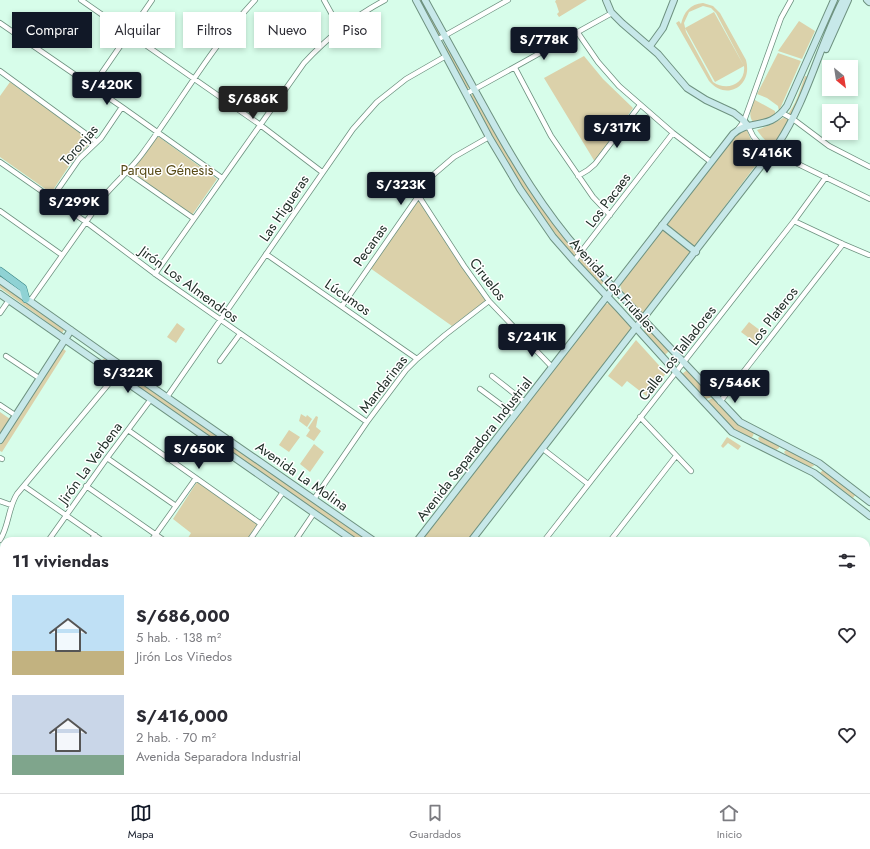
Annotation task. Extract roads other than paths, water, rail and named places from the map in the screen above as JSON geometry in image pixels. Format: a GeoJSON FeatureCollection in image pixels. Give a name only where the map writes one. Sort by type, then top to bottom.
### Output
{"type":"FeatureCollection","features":[{"type":"Feature","properties":{"kind":"main road","name":"Avenida Los Frutales"},"geometry":{"type":"LineString","coordinates":[[416,0],[489,137],[520,189],[553,237],[574,261],[608,296],[636,329],[732,432],[814,473],[870,516]]}},
{"type":"Feature","properties":{"kind":"main road","name":"Avenida Los Frutales"},"geometry":{"type":"LineString","coordinates":[[425,0],[474,90],[528,184],[561,231],[644,319],[683,363],[740,422],[819,463],[870,502]]}},
{"type":"Feature","properties":{"kind":"main road"},"geometry":{"type":"LineString","coordinates":[[606,0],[612,13],[626,27],[650,46],[667,63],[687,88],[706,100],[728,110],[746,124]]}},
{"type":"Feature","properties":{"kind":"main road"},"geometry":{"type":"LineString","coordinates":[[650,46],[663,28],[674,0]]}},
{"type":"Feature","properties":{"kind":"main road"},"geometry":{"type":"LineString","coordinates":[[782,113],[787,106],[834,0]]}},
{"type":"Feature","properties":{"kind":"main road"},"geometry":{"type":"LineString","coordinates":[[474,537],[778,144],[801,103],[834,18],[843,0]]}},
{"type":"Feature","properties":{"kind":"main road"},"geometry":{"type":"LineString","coordinates":[[816,63],[822,58],[848,0]]}},
{"type":"Feature","properties":{"kind":"main road","name":"Avenida Separadora Industrial"},"geometry":{"type":"LineString","coordinates":[[421,537],[710,162],[737,130],[746,124],[772,121],[782,113]]}},
{"type":"Feature","properties":{"kind":"main road"},"geometry":{"type":"LineString","coordinates":[[662,225],[696,252]]}},
{"type":"Feature","properties":{"kind":"main road"},"geometry":{"type":"LineString","coordinates":[[0,272],[23,288],[28,300]]}},
{"type":"Feature","properties":{"kind":"main road","name":"Avenida La Molina"},"geometry":{"type":"LineString","coordinates":[[0,280],[367,537]]}},
{"type":"Feature","properties":{"kind":"main road","name":"Avenida La Molina"},"geometry":{"type":"LineString","coordinates":[[0,294],[348,537]]}},
{"type":"Feature","properties":{"kind":"main road"},"geometry":{"type":"LineString","coordinates":[[0,440],[70,330]]}},
{"type":"Feature","properties":{"kind":"main road"},"geometry":{"type":"LineString","coordinates":[[74,346],[80,337]]}},
{"type":"Feature","properties":{"kind":"main road"},"geometry":{"type":"LineString","coordinates":[[100,364],[100,356],[106,355]]}},
{"type":"Feature","properties":{"kind":"street"},"geometry":{"type":"LineString","coordinates":[[81,0],[100,14]]}},
{"type":"Feature","properties":{"kind":"street"},"geometry":{"type":"LineString","coordinates":[[144,12],[152,0]]}},
{"type":"Feature","properties":{"kind":"street"},"geometry":{"type":"LineString","coordinates":[[28,300],[105,195],[142,154],[193,79],[241,15],[255,0]]}},
{"type":"Feature","properties":{"kind":"street"},"geometry":{"type":"LineString","coordinates":[[324,0],[331,12]]}},
{"type":"Feature","properties":{"kind":"street"},"geometry":{"type":"LineString","coordinates":[[366,12],[385,0]]}},
{"type":"Feature","properties":{"kind":"street"},"geometry":{"type":"LineString","coordinates":[[437,40],[508,0]]}},
{"type":"Feature","properties":{"kind":"street"},"geometry":{"type":"LineString","coordinates":[[791,0],[781,18],[746,124],[761,146],[870,199]]}},
{"type":"Feature","properties":{"kind":"street"},"geometry":{"type":"LineString","coordinates":[[466,94],[612,13]]}},
{"type":"Feature","properties":{"kind":"street"},"geometry":{"type":"LineString","coordinates":[[0,23],[222,178]]}},
{"type":"Feature","properties":{"kind":"street"},"geometry":{"type":"LineString","coordinates":[[578,32],[607,74],[640,105],[710,162]]}},
{"type":"Feature","properties":{"kind":"street"},"geometry":{"type":"LineString","coordinates":[[154,274],[304,63],[320,45],[329,38]]}},
{"type":"Feature","properties":{"kind":"street"},"geometry":{"type":"LineString","coordinates":[[92,87],[118,48]]}},
{"type":"Feature","properties":{"kind":"street"},"geometry":{"type":"LineString","coordinates":[[148,48],[260,124],[322,172]]}},
{"type":"Feature","properties":{"kind":"street","name":"Las Higueras"},"geometry":{"type":"LineString","coordinates":[[166,397],[353,129],[378,102],[406,79],[446,56]]}},
{"type":"Feature","properties":{"kind":"street"},"geometry":{"type":"LineString","coordinates":[[515,68],[551,136],[593,197],[610,215]]}},
{"type":"Feature","properties":{"kind":"street"},"geometry":{"type":"LineString","coordinates":[[0,71],[97,142]]}},
{"type":"Feature","properties":{"kind":"street"},"geometry":{"type":"LineString","coordinates":[[578,176],[595,164],[640,105]]}},
{"type":"Feature","properties":{"kind":"street","name":"Toronjas"},"geometry":{"type":"LineString","coordinates":[[52,198],[79,159],[97,142],[122,107]]}},
{"type":"Feature","properties":{"kind":"street"},"geometry":{"type":"LineString","coordinates":[[782,113],[829,146],[870,167]]}},
{"type":"Feature","properties":{"kind":"street","name":"Los Pacaes"},"geometry":{"type":"LineString","coordinates":[[574,261],[673,133]]}},
{"type":"Feature","properties":{"kind":"street","name":"Pecanas"},"geometry":{"type":"LineString","coordinates":[[342,306],[433,175],[454,157],[489,137]]}},
{"type":"Feature","properties":{"kind":"street","name":"Jirón Los Almendros"},"geometry":{"type":"LineString","coordinates":[[0,162],[86,222],[154,274],[367,422]]}},
{"type":"Feature","properties":{"kind":"street"},"geometry":{"type":"LineString","coordinates":[[127,172],[193,218]]}},
{"type":"Feature","properties":{"kind":"street","name":"Calle Los Talladores"},"geometry":{"type":"LineString","coordinates":[[547,537],[794,221],[826,177]]}},
{"type":"Feature","properties":{"kind":"street","name":"Ciruelos"},"geometry":{"type":"LineString","coordinates":[[418,195],[460,260],[489,301],[552,367]]}},
{"type":"Feature","properties":{"kind":"street"},"geometry":{"type":"LineString","coordinates":[[0,211],[62,255]]}},
{"type":"Feature","properties":{"kind":"street"},"geometry":{"type":"LineString","coordinates":[[794,221],[869,255]]}},
{"type":"Feature","properties":{"kind":"street","name":"Los Plateros"},"geometry":{"type":"LineString","coordinates":[[720,402],[843,244]]}},
{"type":"Feature","properties":{"kind":"street","name":"Lúcumos"},"geometry":{"type":"LineString","coordinates":[[266,254],[417,359]]}},
{"type":"Feature","properties":{"kind":"street"},"geometry":{"type":"LineString","coordinates":[[0,313],[9,300]]}},
{"type":"Feature","properties":{"kind":"street","name":"Mandarinas"},"geometry":{"type":"LineString","coordinates":[[314,499],[396,382],[417,359],[489,301]]}},
{"type":"Feature","properties":{"kind":"street"},"geometry":{"type":"LineString","coordinates":[[220,361],[240,334]]}},
{"type":"Feature","properties":{"kind":"street"},"geometry":{"type":"LineString","coordinates":[[6,356],[39,378]]}},
{"type":"Feature","properties":{"kind":"street"},"geometry":{"type":"LineString","coordinates":[[2,537],[7,526],[11,505],[17,494],[116,375]]}},
{"type":"Feature","properties":{"kind":"street"},"geometry":{"type":"LineString","coordinates":[[492,376],[525,402]]}},
{"type":"Feature","properties":{"kind":"street"},"geometry":{"type":"LineString","coordinates":[[480,389],[515,415]]}},
{"type":"Feature","properties":{"kind":"street","name":"Jirón La Verbena"},"geometry":{"type":"LineString","coordinates":[[51,537],[86,486],[151,399]]}},
{"type":"Feature","properties":{"kind":"street"},"geometry":{"type":"LineString","coordinates":[[0,405],[15,415]]}},
{"type":"Feature","properties":{"kind":"street"},"geometry":{"type":"LineString","coordinates":[[640,417],[691,472]]}},
{"type":"Feature","properties":{"kind":"street"},"geometry":{"type":"LineString","coordinates":[[128,430],[261,524]]}},
{"type":"Feature","properties":{"kind":"street"},"geometry":{"type":"LineString","coordinates":[[543,449],[588,484]]}},
{"type":"Feature","properties":{"kind":"street"},"geometry":{"type":"LineString","coordinates":[[613,537],[676,456]]}},
{"type":"Feature","properties":{"kind":"street"},"geometry":{"type":"LineString","coordinates":[[107,458],[176,506]]}},
{"type":"Feature","properties":{"kind":"street"},"geometry":{"type":"LineString","coordinates":[[156,535],[196,478]]}},
{"type":"Feature","properties":{"kind":"street"},"geometry":{"type":"LineString","coordinates":[[24,486],[98,537]]}},
{"type":"Feature","properties":{"kind":"street"},"geometry":{"type":"LineString","coordinates":[[86,486],[159,537]]}},
{"type":"Feature","properties":{"kind":"street"},"geometry":{"type":"LineString","coordinates":[[252,537],[283,492]]}},
{"type":"Feature","properties":{"kind":"street"},"geometry":{"type":"LineString","coordinates":[[0,501],[11,505]]}},
{"type":"Feature","properties":{"kind":"street"},"geometry":{"type":"LineString","coordinates":[[298,537],[314,513]]}},
{"type":"Feature","properties":{"kind":"park label","name":"Parque Génesis"},"geometry":{"type":"Point","coordinates":[167,170]}}]}
